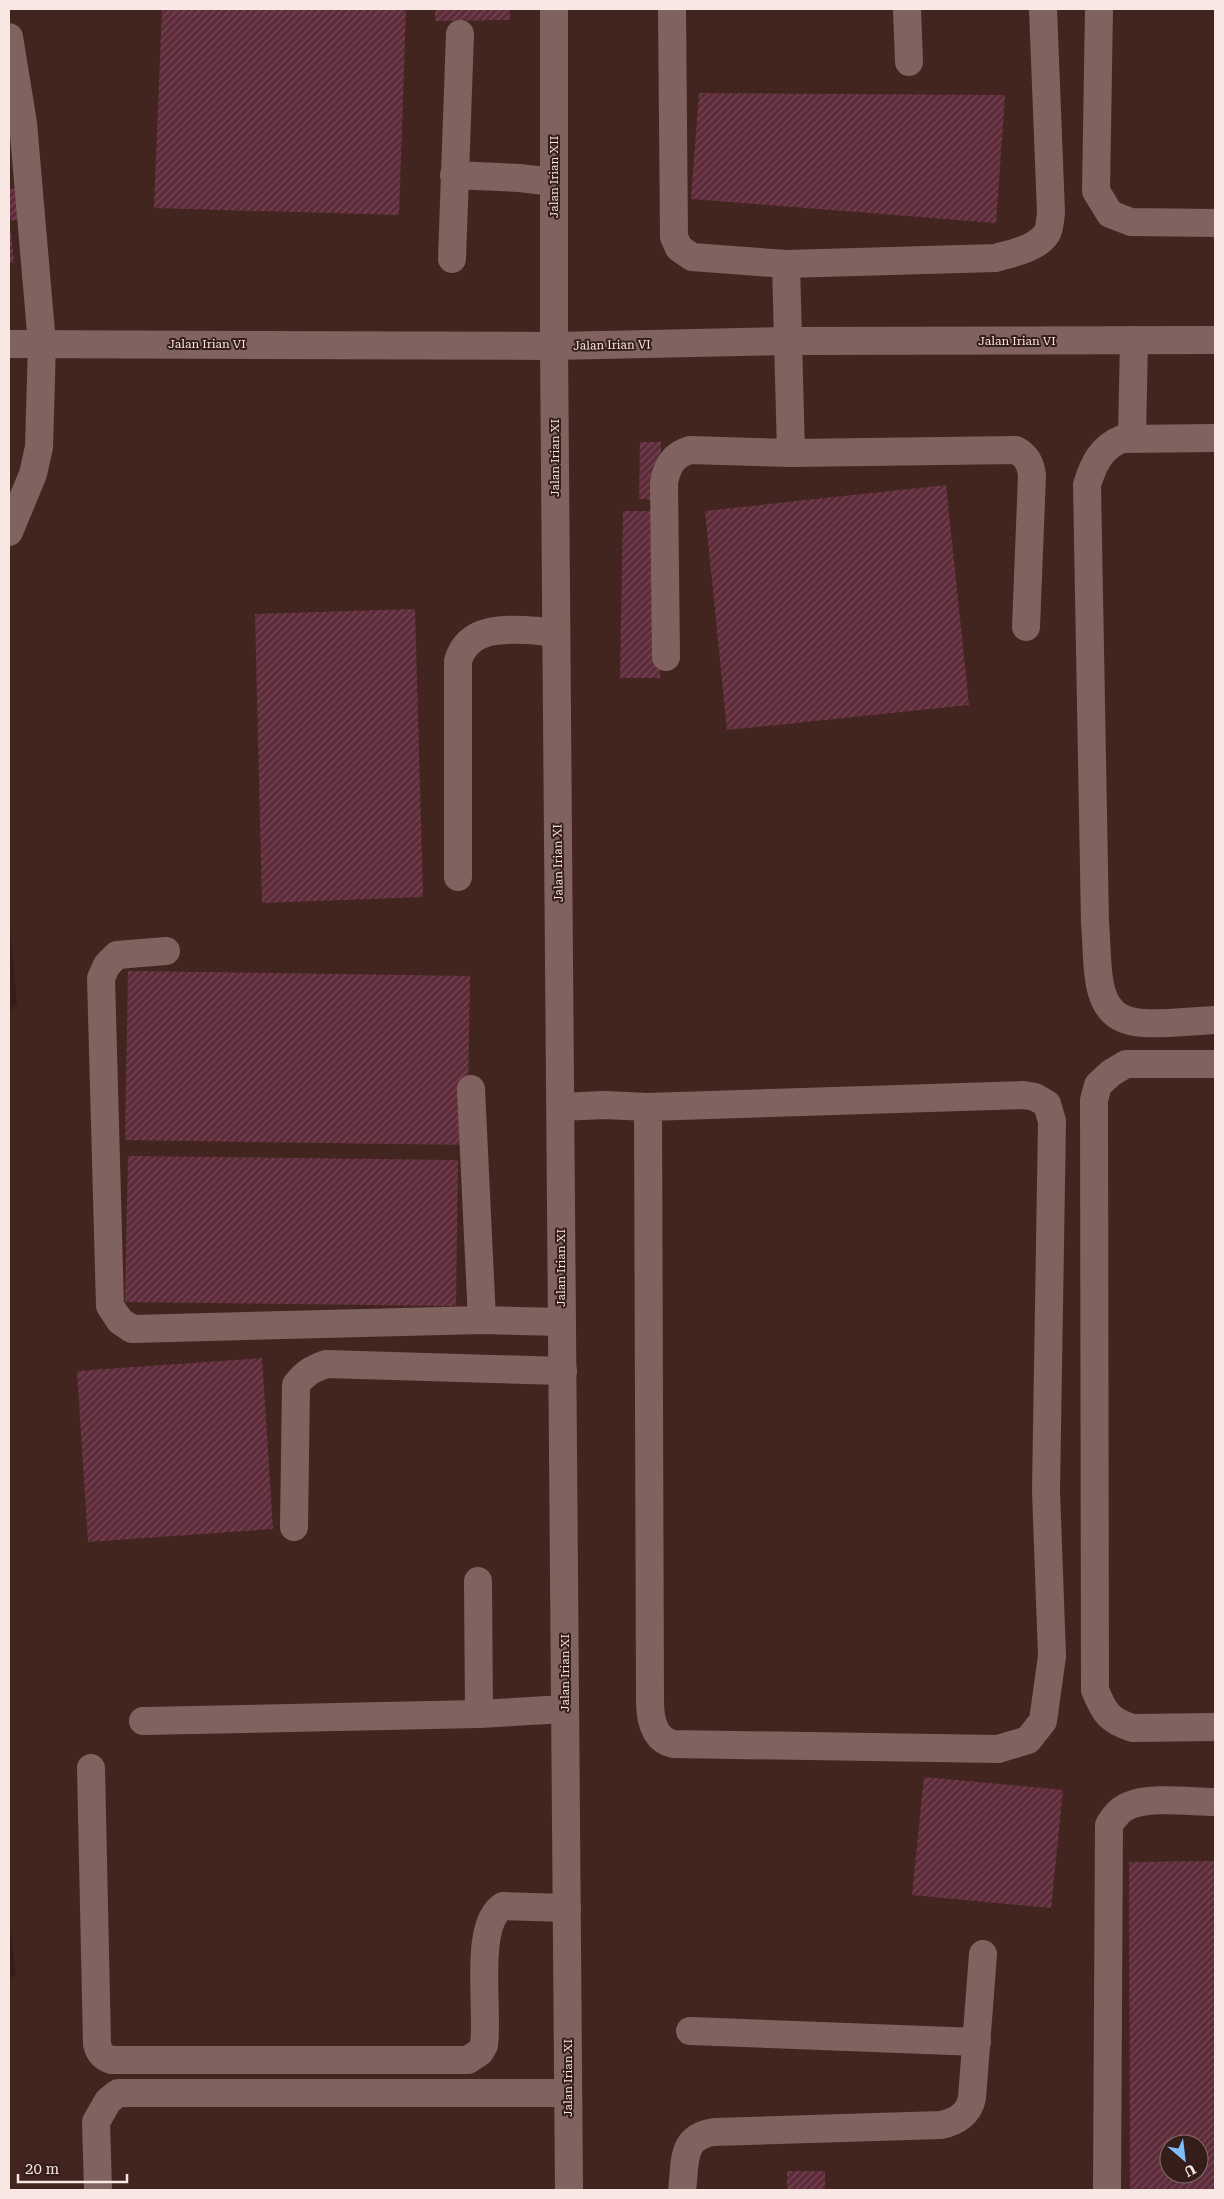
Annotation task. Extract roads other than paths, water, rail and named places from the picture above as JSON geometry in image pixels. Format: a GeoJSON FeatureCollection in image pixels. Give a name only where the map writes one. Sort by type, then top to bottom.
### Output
{"type":"FeatureCollection","features":[{"type":"Feature","properties":{"kind":"street","name":"Jalan Irian XII"},"geometry":{"type":"LineString","coordinates":[[554,9],[554,346]]}},
{"type":"Feature","properties":{"kind":"street"},"geometry":{"type":"LineString","coordinates":[[672,9],[674,237],[676,243],[682,251],[692,257],[786,264],[996,258],[1023,250],[1036,243],[1047,233],[1051,213],[1043,9]]}},
{"type":"Feature","properties":{"kind":"street"},"geometry":{"type":"LineString","coordinates":[[906,9],[909,62]]}},
{"type":"Feature","properties":{"kind":"street"},"geometry":{"type":"LineString","coordinates":[[1099,9],[1096,191],[1110,214],[1131,222],[1215,223]]}},
{"type":"Feature","properties":{"kind":"street"},"geometry":{"type":"LineString","coordinates":[[452,258],[460,34]]}},
{"type":"Feature","properties":{"kind":"street"},"geometry":{"type":"LineString","coordinates":[[9,37],[23,123],[42,344],[39,447],[34,474],[9,532]]}},
{"type":"Feature","properties":{"kind":"street"},"geometry":{"type":"LineString","coordinates":[[454,176],[519,178],[554,182]]}},
{"type":"Feature","properties":{"kind":"street"},"geometry":{"type":"LineString","coordinates":[[786,264],[790,453]]}},
{"type":"Feature","properties":{"kind":"street"},"geometry":{"type":"LineString","coordinates":[[1132,438],[1134,340]]}},
{"type":"Feature","properties":{"kind":"street","name":"Jalan Irian VI"},"geometry":{"type":"LineString","coordinates":[[9,344],[554,346],[788,341],[1215,340]]}},
{"type":"Feature","properties":{"kind":"street","name":"Jalan Irian XI"},"geometry":{"type":"LineString","coordinates":[[554,346],[569,2190]]}},
{"type":"Feature","properties":{"kind":"street"},"geometry":{"type":"LineString","coordinates":[[1215,438],[1132,438],[1113,443],[1105,450],[1092,469],[1088,486],[1095,913],[1100,984],[1104,999],[1113,1012],[1125,1021],[1138,1024],[1215,1020]]}},
{"type":"Feature","properties":{"kind":"street"},"geometry":{"type":"LineString","coordinates":[[666,657],[664,483],[668,467],[680,454],[690,450],[790,453],[1016,450],[1022,453],[1029,462],[1032,476],[1026,627]]}},
{"type":"Feature","properties":{"kind":"street"},"geometry":{"type":"LineString","coordinates":[[458,877],[458,661],[462,649],[481,633],[505,630],[556,632]]}},
{"type":"Feature","properties":{"kind":"street"},"geometry":{"type":"LineString","coordinates":[[166,951],[117,955],[107,965],[102,978],[110,1306],[120,1321],[132,1328],[482,1320],[562,1322]]}},
{"type":"Feature","properties":{"kind":"street"},"geometry":{"type":"LineString","coordinates":[[1215,1064],[1126,1064],[1111,1073],[1098,1085],[1094,1100],[1095,1690],[1110,1718],[1121,1725],[1133,1728],[1215,1727]]}},
{"type":"Feature","properties":{"kind":"street"},"geometry":{"type":"LineString","coordinates":[[471,1089],[482,1320]]}},
{"type":"Feature","properties":{"kind":"street"},"geometry":{"type":"LineString","coordinates":[[560,1107],[604,1105],[648,1107],[1024,1095],[1044,1101],[1050,1109],[1052,1121],[1046,1491],[1052,1656],[1043,1721],[1028,1740],[998,1749],[673,1744],[667,1742],[657,1733],[651,1721],[650,1700],[648,1107]]}},
{"type":"Feature","properties":{"kind":"street"},"geometry":{"type":"LineString","coordinates":[[294,1527],[296,1386],[304,1375],[313,1368],[326,1364],[562,1372]]}},
{"type":"Feature","properties":{"kind":"street"},"geometry":{"type":"LineString","coordinates":[[478,1581],[479,1714]]}},
{"type":"Feature","properties":{"kind":"street"},"geometry":{"type":"LineString","coordinates":[[143,1721],[479,1714],[565,1709]]}},
{"type":"Feature","properties":{"kind":"street"},"geometry":{"type":"LineString","coordinates":[[91,1768],[97,2044],[98,2050],[104,2057],[112,2060],[468,2060],[480,2052],[484,2044],[485,1947],[490,1920],[496,1910],[503,1906],[567,1908]]}},
{"type":"Feature","properties":{"kind":"street"},"geometry":{"type":"LineString","coordinates":[[1107,2190],[1109,1825],[1115,1815],[1126,1806],[1139,1802],[1215,1802]]}},
{"type":"Feature","properties":{"kind":"street"},"geometry":{"type":"LineString","coordinates":[[682,2190],[687,2147],[700,2134],[941,2125],[953,2122],[962,2116],[971,2103],[984,1954]]}},
{"type":"Feature","properties":{"kind":"street"},"geometry":{"type":"LineString","coordinates":[[690,2031],[976,2042]]}},
{"type":"Feature","properties":{"kind":"street"},"geometry":{"type":"LineString","coordinates":[[98,2190],[96,2122],[108,2101],[118,2093],[568,2093]]}}]}
